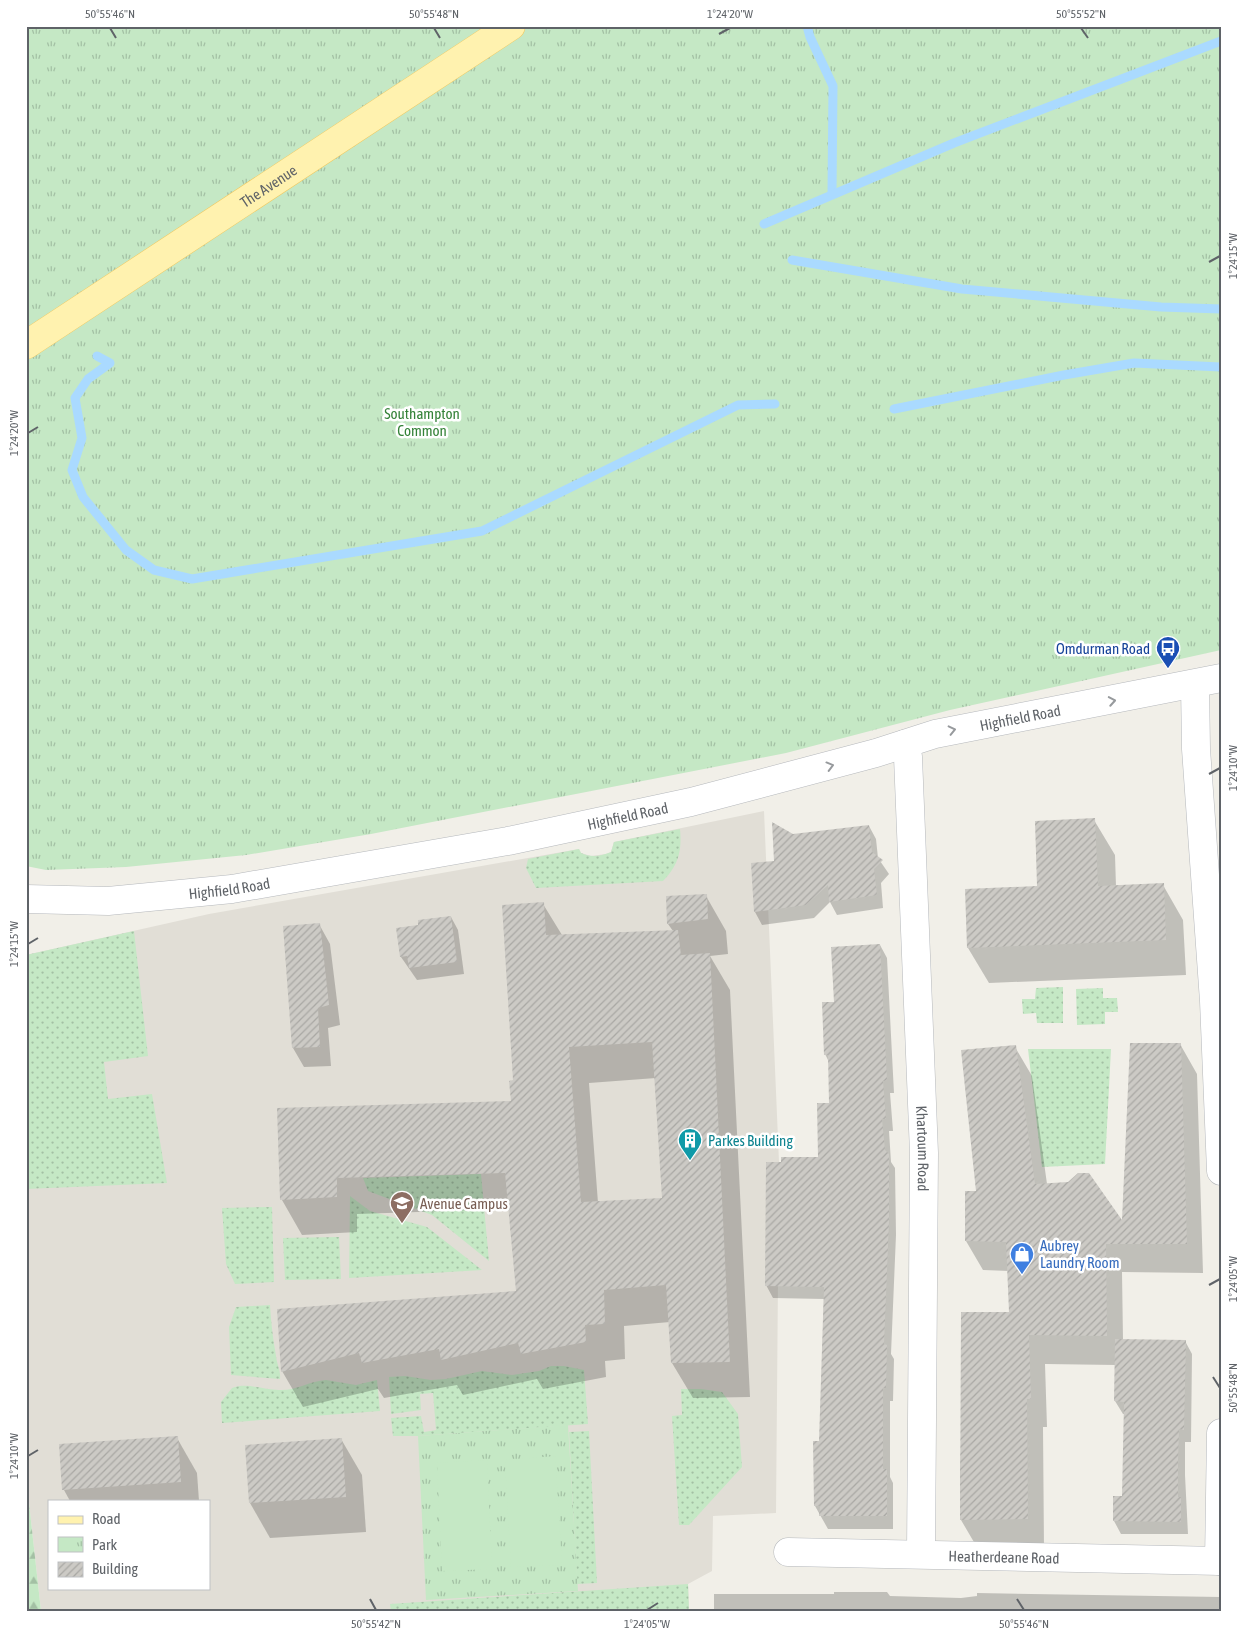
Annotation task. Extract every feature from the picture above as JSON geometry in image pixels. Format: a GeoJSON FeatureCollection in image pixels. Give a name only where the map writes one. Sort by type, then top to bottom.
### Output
{"type":"FeatureCollection","features":[{"type":"Feature","properties":{"kind":"main road","name":"The Avenue"},"geometry":{"type":"LineString","coordinates":[[26,345],[511,26]]}},
{"type":"Feature","properties":{"kind":"street","name":"Highfield Road"},"geometry":{"type":"LineString","coordinates":[[26,899],[108,901],[232,889],[508,841],[691,802],[783,779],[936,734],[987,722],[1208,682]]}},
{"type":"Feature","properties":{"kind":"street"},"geometry":{"type":"LineString","coordinates":[[1208,682],[1196,749],[1214,1001],[1221,1171]]}},
{"type":"Feature","properties":{"kind":"street","name":"Khartoum Road"},"geometry":{"type":"LineString","coordinates":[[905,744],[908,757],[924,1153],[922,1554]]}},
{"type":"Feature","properties":{"kind":"street"},"geometry":{"type":"LineString","coordinates":[[1220,1561],[1221,1433]]}},
{"type":"Feature","properties":{"kind":"street","name":"Heatherdeane Road"},"geometry":{"type":"LineString","coordinates":[[788,1552],[1220,1561]]}},
{"type":"Feature","properties":{"kind":"shaded area","name":"Avenue Campus"},"geometry":{"type":"Polygon","coordinates":[[[764,811],[779,1162],[776,1513],[713,1516],[712,1571],[688,1584],[689,1611],[41,1611],[26,1476],[26,955],[209,914],[579,849],[581,853],[591,856],[611,852],[614,842],[764,811]]]}},
{"type":"Feature","properties":{"kind":"green space","name":"Southampton Common"},"geometry":{"type":"Polygon","coordinates":[[[26,26],[1221,26],[1221,650],[950,710],[786,753],[371,834],[246,855],[126,867],[46,870],[26,866],[26,26]]]}},
{"type":"Feature","properties":{"kind":"green space"},"geometry":{"type":"Polygon","coordinates":[[[680,829],[678,857],[673,869],[663,881],[536,888],[526,868],[528,859],[579,849],[585,855],[600,855],[611,852],[614,842],[680,829]]]}},
{"type":"Feature","properties":{"kind":"green space"},"geometry":{"type":"Polygon","coordinates":[[[134,931],[148,1056],[104,1062],[108,1099],[152,1094],[167,1183],[26,1189],[26,955],[134,931]]]}},
{"type":"Feature","properties":{"kind":"green space"},"geometry":{"type":"Polygon","coordinates":[[[1063,987],[1063,1023],[1037,1023],[1036,1013],[1023,1014],[1022,999],[1035,999],[1036,988],[1063,987]]]}},
{"type":"Feature","properties":{"kind":"green space"},"geometry":{"type":"Polygon","coordinates":[[[1103,988],[1103,998],[1117,998],[1118,1012],[1105,1012],[1105,1024],[1077,1025],[1076,989],[1103,988]]]}},
{"type":"Feature","properties":{"kind":"green space"},"geometry":{"type":"Polygon","coordinates":[[[1028,1049],[1111,1049],[1105,1164],[1042,1167],[1028,1049]]]}},
{"type":"Feature","properties":{"kind":"green space"},"geometry":{"type":"Polygon","coordinates":[[[481,1174],[489,1261],[432,1215],[368,1191],[363,1178],[481,1174]]]}},
{"type":"Feature","properties":{"kind":"green space"},"geometry":{"type":"Polygon","coordinates":[[[350,1196],[370,1211],[427,1227],[482,1270],[349,1278],[350,1196]]]}},
{"type":"Feature","properties":{"kind":"green space"},"geometry":{"type":"Polygon","coordinates":[[[272,1207],[274,1282],[235,1284],[226,1264],[222,1208],[272,1207]]]}},
{"type":"Feature","properties":{"kind":"green space"},"geometry":{"type":"Polygon","coordinates":[[[339,1237],[341,1279],[285,1280],[283,1238],[339,1237]]]}},
{"type":"Feature","properties":{"kind":"green space"},"geometry":{"type":"Polygon","coordinates":[[[270,1305],[280,1379],[231,1375],[229,1327],[236,1307],[270,1305]]]}},
{"type":"Feature","properties":{"kind":"green space"},"geometry":{"type":"Polygon","coordinates":[[[551,1366],[564,1366],[584,1370],[588,1424],[418,1436],[393,1436],[391,1418],[421,1416],[424,1432],[436,1430],[433,1393],[420,1394],[421,1410],[391,1414],[389,1377],[405,1376],[431,1380],[446,1379],[482,1371],[512,1375],[539,1371],[551,1366]]]}},
{"type":"Feature","properties":{"kind":"green space"},"geometry":{"type":"Polygon","coordinates":[[[326,1380],[356,1385],[377,1380],[380,1411],[222,1423],[221,1402],[232,1388],[243,1386],[285,1390],[326,1380]]]}},
{"type":"Feature","properties":{"kind":"green space"},"geometry":{"type":"Polygon","coordinates":[[[681,1389],[722,1392],[738,1414],[742,1467],[689,1525],[679,1525],[672,1416],[682,1415],[681,1389]]]}},
{"type":"Feature","properties":{"kind":"green space"},"geometry":{"type":"Polygon","coordinates":[[[568,1425],[578,1591],[426,1600],[418,1436],[568,1425]]]}},
{"type":"Feature","properties":{"kind":"green space"},"geometry":{"type":"Polygon","coordinates":[[[589,1431],[597,1583],[577,1584],[569,1432],[589,1431]]]}},
{"type":"Feature","properties":{"kind":"green space"},"geometry":{"type":"Polygon","coordinates":[[[555,1456],[562,1565],[511,1567],[505,1460],[555,1456]]]}},
{"type":"Feature","properties":{"kind":"green space"},"geometry":{"type":"Polygon","coordinates":[[[487,1460],[492,1569],[442,1571],[437,1463],[487,1460]]]}},
{"type":"Feature","properties":{"kind":"green space"},"geometry":{"type":"Polygon","coordinates":[[[26,1476],[41,1611],[26,1611],[26,1476]]]}},
{"type":"Feature","properties":{"kind":"green space"},"geometry":{"type":"Polygon","coordinates":[[[688,1584],[689,1611],[391,1611],[390,1604],[688,1584]]]}},
{"type":"Feature","properties":{"kind":"building"},"geometry":{"type":"Polygon","coordinates":[[[1095,818],[1098,886],[1164,883],[1166,940],[967,948],[965,889],[1037,886],[1035,821],[1095,818]]]}},
{"type":"Feature","properties":{"kind":"building"},"geometry":{"type":"Polygon","coordinates":[[[772,822],[793,834],[869,825],[872,852],[883,860],[874,869],[877,895],[829,902],[828,885],[806,905],[754,912],[751,863],[774,861],[772,822]]]}},
{"type":"Feature","properties":{"kind":"building"},"geometry":{"type":"Polygon","coordinates":[[[707,894],[708,919],[667,924],[666,896],[707,894]]]}},
{"type":"Feature","properties":{"kind":"building","name":"Parkes Building"},"geometry":{"type":"Polygon","coordinates":[[[544,902],[546,935],[678,930],[681,955],[710,953],[730,1362],[671,1363],[666,1285],[604,1290],[605,1324],[585,1325],[586,1342],[521,1354],[518,1343],[441,1360],[439,1349],[362,1363],[359,1353],[281,1372],[277,1309],[516,1291],[505,1173],[337,1178],[337,1197],[280,1200],[277,1108],[511,1101],[509,1081],[513,1080],[502,905],[544,902]],[[652,1042],[569,1047],[581,1202],[662,1198],[652,1042]]]}},
{"type":"Feature","properties":{"kind":"building"},"geometry":{"type":"Polygon","coordinates":[[[451,916],[457,962],[409,968],[407,956],[400,957],[396,928],[418,925],[418,920],[451,916]]]}},
{"type":"Feature","properties":{"kind":"building"},"geometry":{"type":"Polygon","coordinates":[[[320,923],[329,1005],[318,1008],[320,1047],[292,1048],[283,926],[320,923]]]}},
{"type":"Feature","properties":{"kind":"building"},"geometry":{"type":"Polygon","coordinates":[[[880,944],[887,1080],[883,1081],[886,1119],[882,1119],[885,1150],[889,1154],[889,1221],[884,1344],[887,1345],[886,1388],[883,1388],[883,1469],[887,1469],[887,1516],[819,1516],[820,1506],[814,1506],[813,1441],[819,1441],[824,1287],[765,1286],[766,1162],[781,1162],[781,1157],[818,1157],[817,1103],[829,1103],[828,1055],[824,1055],[822,1002],[834,1002],[831,947],[880,944]]]}},
{"type":"Feature","properties":{"kind":"building"},"geometry":{"type":"Polygon","coordinates":[[[1130,1043],[1181,1043],[1187,1244],[1106,1244],[1107,1336],[1029,1335],[1031,1399],[1027,1399],[1028,1519],[960,1520],[961,1312],[1009,1312],[1006,1242],[965,1241],[965,1191],[976,1191],[961,1050],[1016,1045],[1035,1184],[1068,1182],[1078,1173],[1089,1173],[1122,1220],[1130,1043]]]}},
{"type":"Feature","properties":{"kind":"building"},"geometry":{"type":"Polygon","coordinates":[[[1115,1339],[1186,1340],[1184,1430],[1179,1429],[1178,1461],[1178,1497],[1181,1497],[1181,1522],[1113,1521],[1113,1496],[1122,1496],[1124,1402],[1114,1401],[1115,1339]]]}},
{"type":"Feature","properties":{"kind":"building"},"geometry":{"type":"Polygon","coordinates":[[[178,1436],[181,1482],[62,1490],[59,1444],[178,1436]]]}},
{"type":"Feature","properties":{"kind":"building"},"geometry":{"type":"Polygon","coordinates":[[[342,1438],[346,1497],[249,1503],[245,1445],[342,1438]]]}},
{"type":"Feature","properties":{"kind":"waterway"},"geometry":{"type":"LineString","coordinates":[[807,26],[810,37],[833,86],[832,193]]}},
{"type":"Feature","properties":{"kind":"waterway"},"geometry":{"type":"LineString","coordinates":[[764,224],[954,143],[1221,41]]}},
{"type":"Feature","properties":{"kind":"waterway"},"geometry":{"type":"LineString","coordinates":[[792,260],[962,289],[1161,307],[1221,309]]}},
{"type":"Feature","properties":{"kind":"waterway"},"geometry":{"type":"LineString","coordinates":[[97,356],[110,363],[88,379],[75,398],[82,438],[72,470],[83,497],[126,550],[154,570],[192,579],[482,531],[738,405],[775,404]]}},
{"type":"Feature","properties":{"kind":"waterway"},"geometry":{"type":"LineString","coordinates":[[894,409],[1134,363],[1221,367]]}},
{"type":"Feature","properties":{"kind":"place","name":"Omdurman Road"},"geometry":{"type":"Point","coordinates":[1168,669]}},
{"type":"Feature","properties":{"kind":"place","name":"Parkes Building"},"geometry":{"type":"Point","coordinates":[690,1161]}},
{"type":"Feature","properties":{"kind":"place","name":"Avenue Campus"},"geometry":{"type":"Point","coordinates":[402,1224]}},
{"type":"Feature","properties":{"kind":"place","name":"Aubrey Laundry Room"},"geometry":{"type":"Point","coordinates":[1022,1275]}}]}
